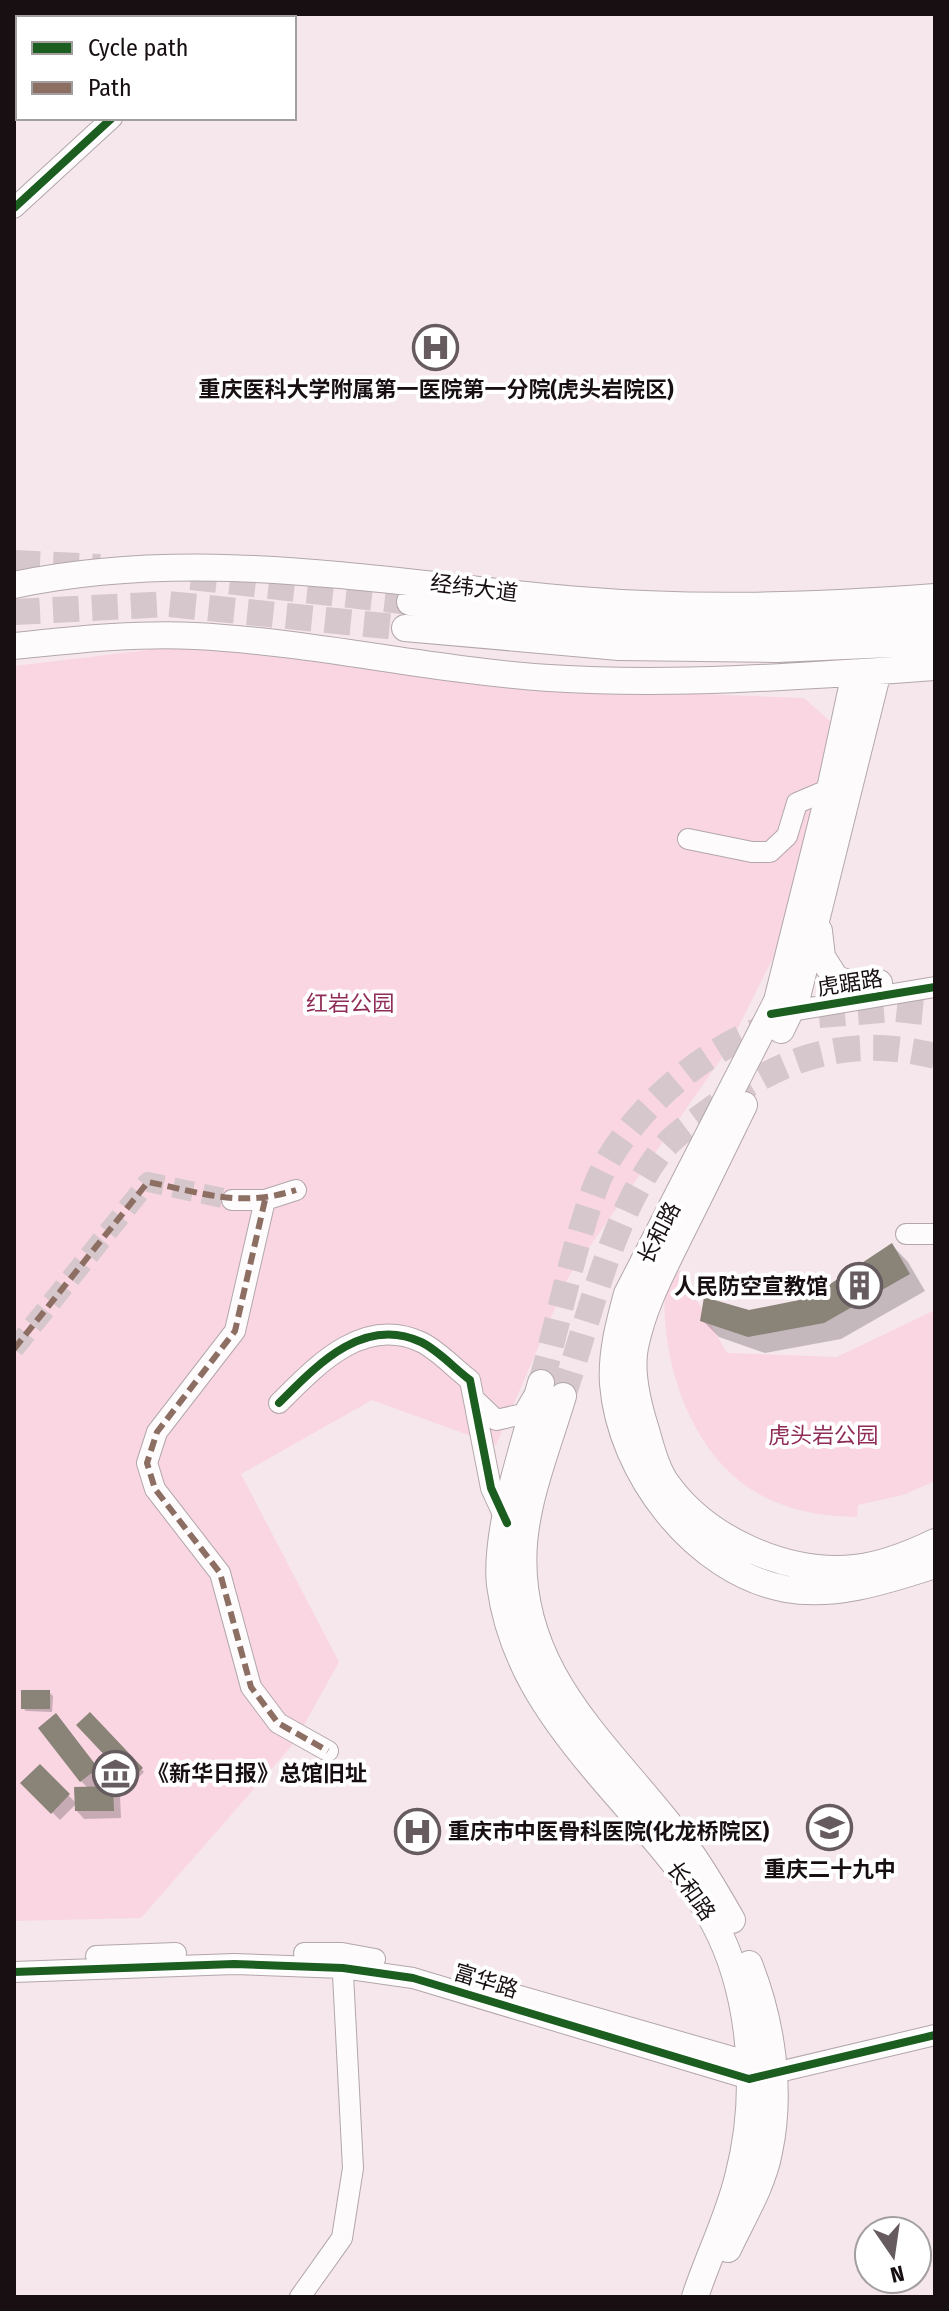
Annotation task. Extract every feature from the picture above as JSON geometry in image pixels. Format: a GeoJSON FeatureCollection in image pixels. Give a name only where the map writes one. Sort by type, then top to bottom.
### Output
{"type":"FeatureCollection","features":[{"type":"Feature","properties":{"kind":"main road","name":"经纬大道"},"geometry":{"type":"LineString","coordinates":[[14,585],[103,571],[182,566],[264,567],[578,600],[698,606],[755,607],[935,597]]}},
{"type":"Feature","properties":{"kind":"main road"},"geometry":{"type":"LineString","coordinates":[[935,620],[689,629],[408,615],[619,647],[777,649],[935,642]]}},
{"type":"Feature","properties":{"kind":"main road"},"geometry":{"type":"LineString","coordinates":[[14,646],[104,637],[181,636],[550,678],[652,681],[935,667]]}},
{"type":"Feature","properties":{"kind":"main road","name":"长和路"},"geometry":{"type":"LineString","coordinates":[[867,672],[830,789],[784,1006],[627,1294],[614,1344],[613,1383],[619,1423],[632,1460],[651,1492],[709,1552],[741,1571],[786,1589],[831,1590],[868,1586],[935,1565]]}},
{"type":"Feature","properties":{"kind":"main road","name":"长和路"},"geometry":{"type":"LineString","coordinates":[[867,672],[822,902],[784,1006],[647,1302],[634,1350],[635,1381],[643,1420],[664,1480],[692,1512],[720,1533],[791,1564],[825,1569],[857,1568],[900,1558],[935,1542]]}},
{"type":"Feature","properties":{"kind":"main road"},"geometry":{"type":"LineString","coordinates":[[822,902],[819,939],[830,973],[843,983],[879,983]]}},
{"type":"Feature","properties":{"kind":"main road","name":"长和路"},"geometry":{"type":"LineString","coordinates":[[552,1390],[507,1523],[500,1581],[515,1648],[526,1674],[556,1723],[693,1889],[715,1925],[740,1988],[748,2069],[746,2137],[738,2179],[695,2297]]}},
{"type":"Feature","properties":{"kind":"main road","name":"长和路"},"geometry":{"type":"LineString","coordinates":[[552,1390],[539,1474],[524,1540],[523,1585],[536,1643],[572,1709],[670,1825],[720,1899],[756,1982],[775,2071],[769,2155],[710,2297]]}},
{"type":"Feature","properties":{"kind":"street"},"geometry":{"type":"LineString","coordinates":[[14,208],[110,120]]}},
{"type":"Feature","properties":{"kind":"street"},"geometry":{"type":"LineString","coordinates":[[688,839],[752,852],[770,852],[787,836],[797,803],[830,789]]}},
{"type":"Feature","properties":{"kind":"street","name":"虎踞路"},"geometry":{"type":"LineString","coordinates":[[784,1006],[879,983],[935,974]]}},
{"type":"Feature","properties":{"kind":"street","name":"虎踞路"},"geometry":{"type":"LineString","coordinates":[[784,1006],[935,987]]}},
{"type":"Feature","properties":{"kind":"street"},"geometry":{"type":"LineString","coordinates":[[232,1200],[265,1200],[296,1190]]}},
{"type":"Feature","properties":{"kind":"street"},"geometry":{"type":"LineString","coordinates":[[265,1200],[235,1331],[157,1432],[147,1463],[155,1489],[220,1573],[251,1687],[278,1723],[328,1751]]}},
{"type":"Feature","properties":{"kind":"street"},"geometry":{"type":"LineString","coordinates":[[906,1234],[935,1234]]}},
{"type":"Feature","properties":{"kind":"street"},"geometry":{"type":"LineString","coordinates":[[279,1403],[326,1356],[368,1336],[400,1333],[424,1343],[470,1380],[491,1488],[507,1523]]}},
{"type":"Feature","properties":{"kind":"street"},"geometry":{"type":"LineString","coordinates":[[474,1399],[496,1420],[511,1419],[523,1414],[552,1390]]}},
{"type":"Feature","properties":{"kind":"street","name":"富华路"},"geometry":{"type":"LineString","coordinates":[[14,1960],[141,1953],[414,1966],[748,2069],[775,2071]]}},
{"type":"Feature","properties":{"kind":"street"},"geometry":{"type":"LineString","coordinates":[[300,2297],[342,2238],[353,2168],[342,1961]]}},
{"type":"Feature","properties":{"kind":"street","name":"富华路"},"geometry":{"type":"LineString","coordinates":[[14,1972],[342,1961]]}},
{"type":"Feature","properties":{"kind":"street"},"geometry":{"type":"LineString","coordinates":[[775,2071],[935,2035]]}},
{"type":"Feature","properties":{"kind":"green space","name":"红岩公园"},"geometry":{"type":"Polygon","coordinates":[[[215,642],[531,688],[804,698],[833,724],[778,948],[726,1052],[569,1276],[496,1445],[372,1400],[241,1474],[339,1662],[294,1743],[141,1918],[14,1921],[14,666],[215,642]]]}},
{"type":"Feature","properties":{"kind":"green space","name":"虎头岩公园"},"geometry":{"type":"Polygon","coordinates":[[[680,1270],[727,1353],[837,1357],[935,1310],[935,1481],[903,1495],[858,1505],[857,1517],[825,1515],[793,1508],[745,1485],[721,1463],[702,1437],[686,1408],[675,1377],[668,1345],[665,1281],[680,1270]]]}},
{"type":"Feature","properties":{"kind":"building","name":"人民防空宣教馆"},"geometry":{"type":"Polygon","coordinates":[[[892,1243],[910,1274],[824,1323],[748,1337],[700,1321],[704,1297],[749,1310],[809,1298],[892,1243]]]}},
{"type":"Feature","properties":{"kind":"building"},"geometry":{"type":"Polygon","coordinates":[[[21,1690],[50,1690],[50,1709],[21,1709],[21,1690]]]}},
{"type":"Feature","properties":{"kind":"building"},"geometry":{"type":"Polygon","coordinates":[[[90,1712],[143,1768],[129,1781],[76,1725],[90,1712]]]}},
{"type":"Feature","properties":{"kind":"building"},"geometry":{"type":"Polygon","coordinates":[[[56,1713],[98,1768],[80,1782],[38,1728],[56,1713]]]}},
{"type":"Feature","properties":{"kind":"building"},"geometry":{"type":"Polygon","coordinates":[[[40,1764],[70,1794],[51,1814],[20,1783],[40,1764]]]}},
{"type":"Feature","properties":{"kind":"building"},"geometry":{"type":"Polygon","coordinates":[[[113,1786],[114,1811],[75,1811],[74,1787],[113,1786]]]}},
{"type":"Feature","properties":{"kind":"tunnel"},"geometry":{"type":"LineString","coordinates":[[14,563],[100,567]]}},
{"type":"Feature","properties":{"kind":"tunnel"},"geometry":{"type":"LineString","coordinates":[[191,577],[410,602]]}},
{"type":"Feature","properties":{"kind":"tunnel"},"geometry":{"type":"LineString","coordinates":[[14,612],[169,604],[405,628]]}},
{"type":"Feature","properties":{"kind":"tunnel"},"geometry":{"type":"LineString","coordinates":[[819,1015],[895,1009],[935,1013]]}},
{"type":"Feature","properties":{"kind":"tunnel"},"geometry":{"type":"LineString","coordinates":[[541,1383],[595,1188],[624,1136],[669,1087],[695,1066],[722,1048],[777,1024]]}},
{"type":"Feature","properties":{"kind":"tunnel"},"geometry":{"type":"LineString","coordinates":[[563,1396],[604,1268],[629,1205],[644,1176],[672,1139],[762,1077],[815,1055],[872,1048],[935,1056]]}},
{"type":"Feature","properties":{"kind":"tunnel"},"geometry":{"type":"LineString","coordinates":[[14,1349],[148,1182],[232,1200]]}},
{"type":"Feature","properties":{"kind":"marked path"},"geometry":{"type":"LineString","coordinates":[[14,1349],[148,1182],[239,1198],[257,1198],[296,1190]]}},
{"type":"Feature","properties":{"kind":"marked path"},"geometry":{"type":"LineString","coordinates":[[265,1200],[235,1331],[157,1432],[147,1463],[155,1489],[220,1573],[251,1687],[278,1723],[328,1751]]}},
{"type":"Feature","properties":{"kind":"cycle path"},"geometry":{"type":"LineString","coordinates":[[14,208],[110,120]]}},
{"type":"Feature","properties":{"kind":"cycle path"},"geometry":{"type":"LineString","coordinates":[[771,1014],[935,987]]}},
{"type":"Feature","properties":{"kind":"cycle path"},"geometry":{"type":"LineString","coordinates":[[279,1403],[325,1360],[360,1340],[380,1335],[400,1335],[427,1345],[470,1380],[491,1488],[507,1523]]}},
{"type":"Feature","properties":{"kind":"cycle path"},"geometry":{"type":"LineString","coordinates":[[14,1972],[234,1964],[343,1968],[413,1978],[749,2079],[935,2035]]}},
{"type":"Feature","properties":{"kind":"place","name":"重庆医科大学附属第一医院第一分院(虎头岩院区)"},"geometry":{"type":"Point","coordinates":[436,348]}},
{"type":"Feature","properties":{"kind":"place","name":"人民防空宣教馆"},"geometry":{"type":"Point","coordinates":[859,1286]}},
{"type":"Feature","properties":{"kind":"place","name":"《新华日报》总馆旧址"},"geometry":{"type":"Point","coordinates":[116,1773]}},
{"type":"Feature","properties":{"kind":"place","name":"重庆二十九中"},"geometry":{"type":"Point","coordinates":[830,1828]}},
{"type":"Feature","properties":{"kind":"place","name":"重庆市中医骨科医院(化龙桥院区)"},"geometry":{"type":"Point","coordinates":[417,1831]}}]}
